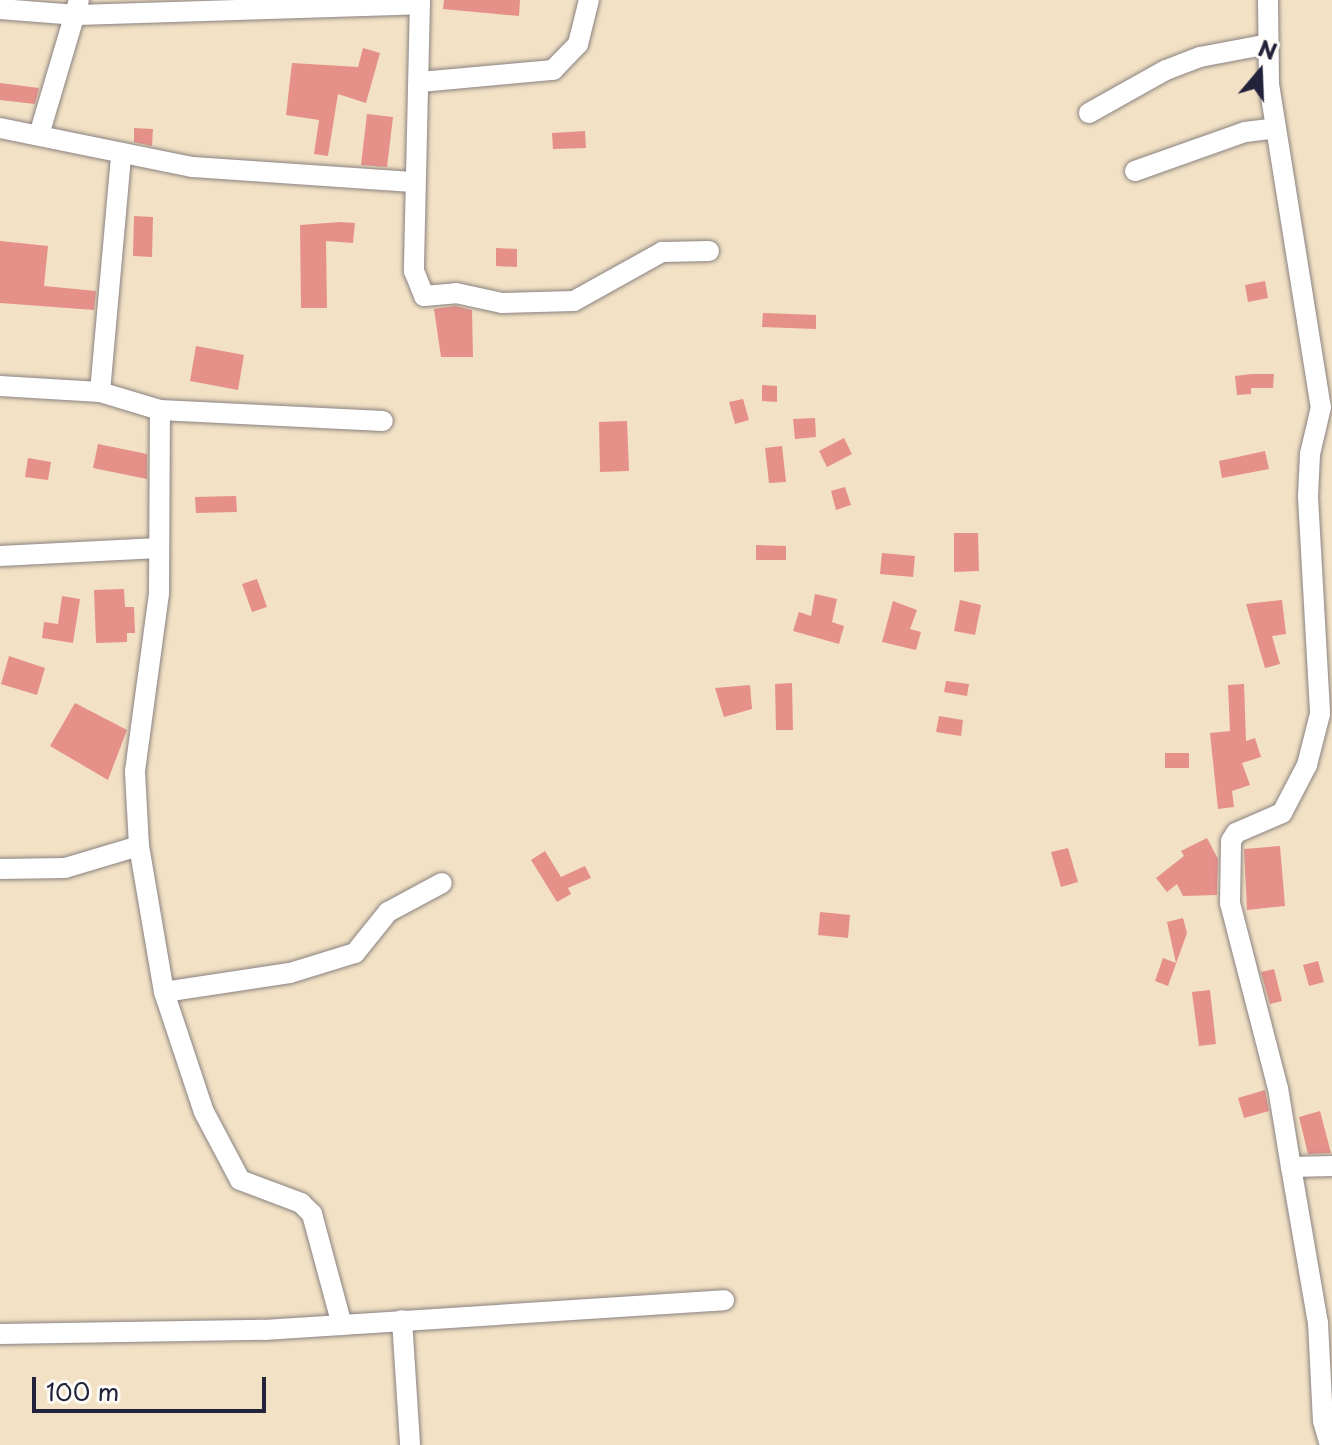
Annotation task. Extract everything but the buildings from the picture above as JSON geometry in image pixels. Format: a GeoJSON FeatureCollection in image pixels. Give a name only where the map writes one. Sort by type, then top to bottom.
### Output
{"type":"FeatureCollection","features":[{"type":"Feature","properties":{"kind":"street"},"geometry":{"type":"LineString","coordinates":[[420,82],[553,70],[578,44],[589,0]]}},
{"type":"Feature","properties":{"kind":"street"},"geometry":{"type":"LineString","coordinates":[[1268,0],[1276,128],[1327,407],[1310,454],[1308,497],[1320,714],[1307,765],[1282,813],[1236,833],[1228,853],[1230,903],[1278,1088],[1318,1323],[1323,1421],[1330,1445]]}},
{"type":"Feature","properties":{"kind":"street"},"geometry":{"type":"LineString","coordinates":[[0,9],[420,2],[420,82],[413,182],[414,271],[424,296],[456,293],[502,303],[574,301],[631,265],[662,252],[709,251]]}},
{"type":"Feature","properties":{"kind":"street"},"geometry":{"type":"LineString","coordinates":[[39,135],[78,8]]}},
{"type":"Feature","properties":{"kind":"street"},"geometry":{"type":"LineString","coordinates":[[1089,113],[1166,70],[1200,57],[1269,44]]}},
{"type":"Feature","properties":{"kind":"street"},"geometry":{"type":"LineString","coordinates":[[0,128],[192,167],[413,182]]}},
{"type":"Feature","properties":{"kind":"street"},"geometry":{"type":"LineString","coordinates":[[1135,171],[1245,132],[1276,128]]}},
{"type":"Feature","properties":{"kind":"street"},"geometry":{"type":"LineString","coordinates":[[100,392],[121,155]]}},
{"type":"Feature","properties":{"kind":"street"},"geometry":{"type":"LineString","coordinates":[[0,386],[100,392],[160,410],[383,421]]}},
{"type":"Feature","properties":{"kind":"street"},"geometry":{"type":"LineString","coordinates":[[160,410],[154,661],[135,771],[139,846],[164,992],[204,1112],[240,1180],[301,1203],[312,1214],[342,1325]]}},
{"type":"Feature","properties":{"kind":"street"},"geometry":{"type":"LineString","coordinates":[[0,556],[159,548]]}},
{"type":"Feature","properties":{"kind":"street"},"geometry":{"type":"LineString","coordinates":[[0,869],[65,868],[139,846]]}},
{"type":"Feature","properties":{"kind":"street"},"geometry":{"type":"LineString","coordinates":[[164,992],[290,973],[355,953],[388,912],[442,883]]}},
{"type":"Feature","properties":{"kind":"street"},"geometry":{"type":"LineString","coordinates":[[1291,1167],[1332,1166]]}},
{"type":"Feature","properties":{"kind":"street"},"geometry":{"type":"LineString","coordinates":[[0,1334],[342,1325],[724,1300]]}},
{"type":"Feature","properties":{"kind":"street"},"geometry":{"type":"LineString","coordinates":[[402,1320],[410,1445]]}}]}
